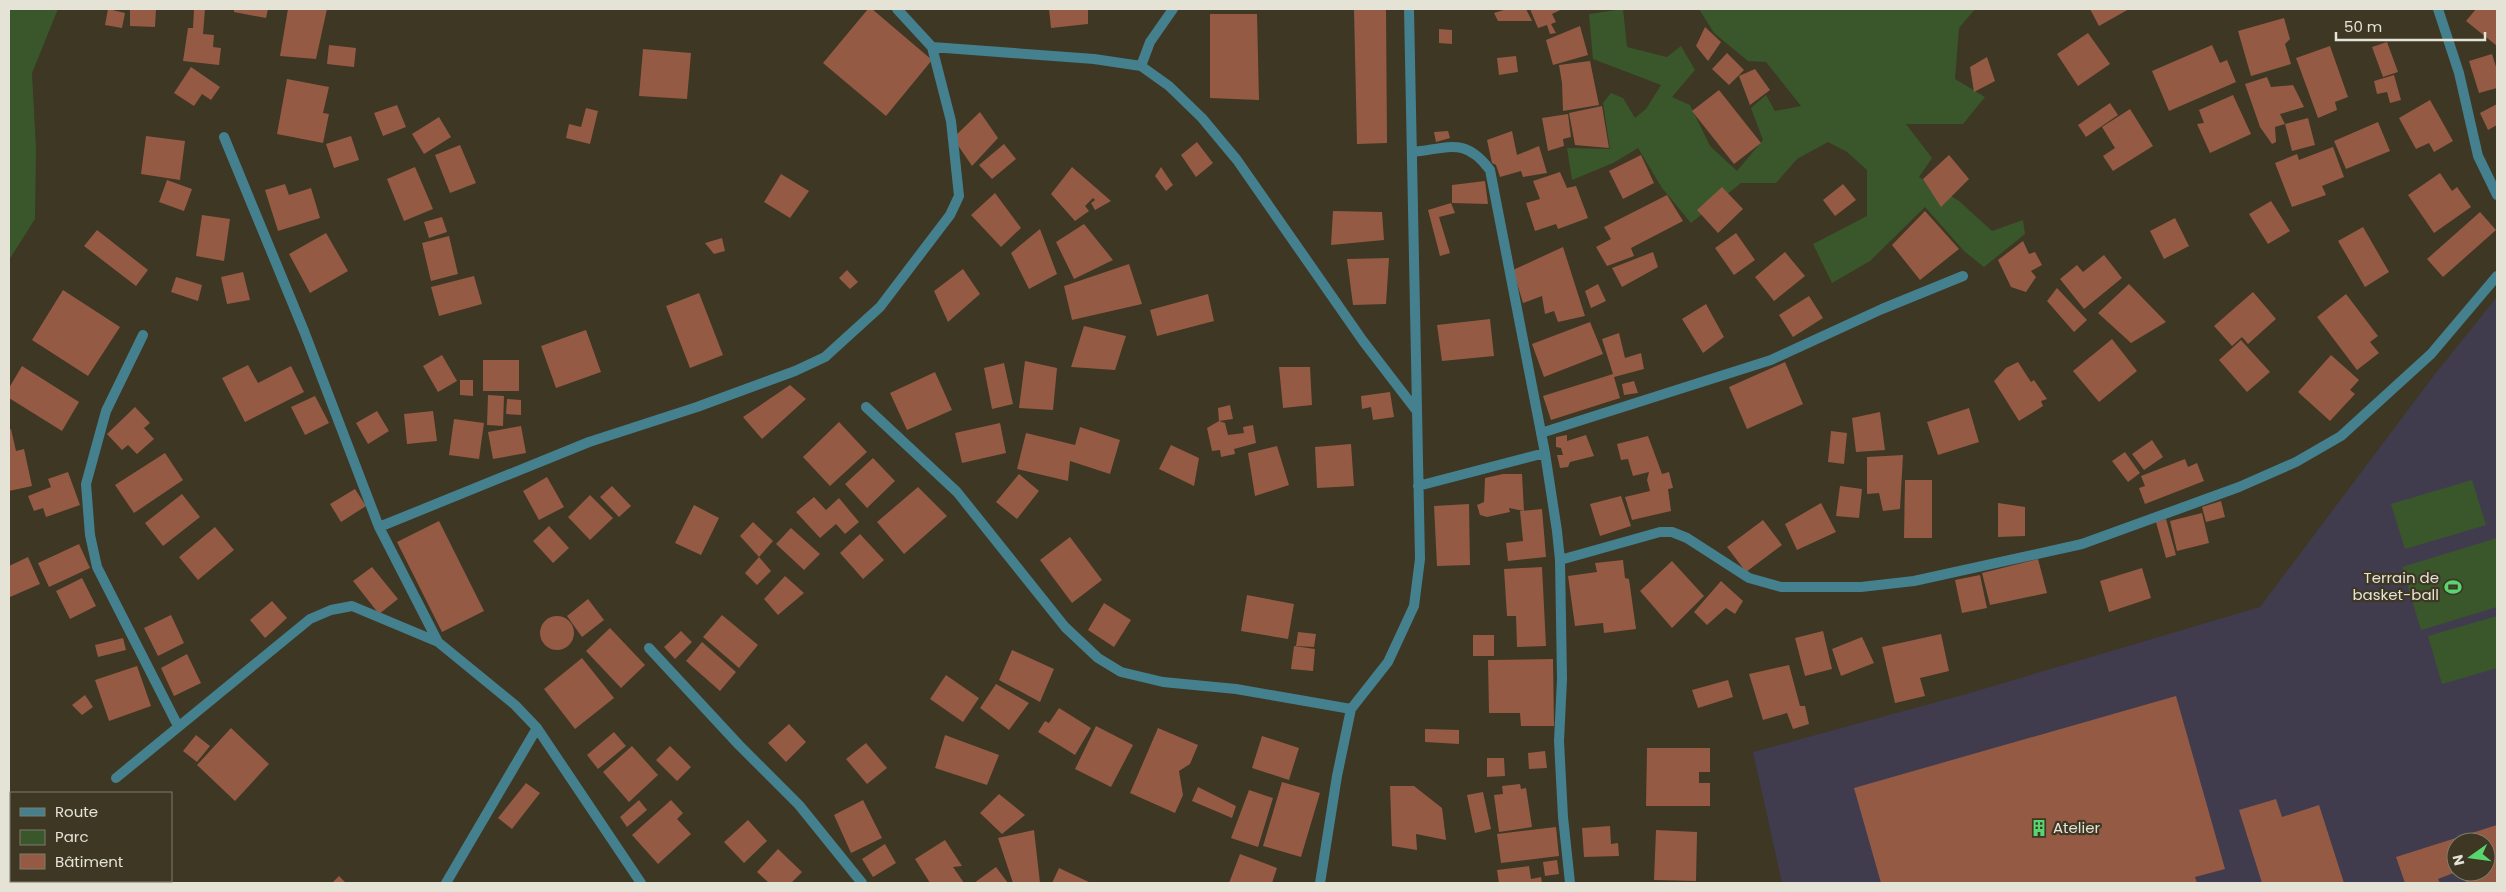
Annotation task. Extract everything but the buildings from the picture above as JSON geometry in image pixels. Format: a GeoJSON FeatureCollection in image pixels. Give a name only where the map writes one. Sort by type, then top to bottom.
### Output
{"type":"FeatureCollection","features":[{"type":"Feature","properties":{"kind":"street"},"geometry":{"type":"LineString","coordinates":[[379,527],[589,442],[698,407],[795,371],[825,357],[880,307],[950,215],[959,196],[951,121],[932,47],[896,9]]}},
{"type":"Feature","properties":{"kind":"street"},"geometry":{"type":"LineString","coordinates":[[1141,66],[1150,42],[1173,9]]}},
{"type":"Feature","properties":{"kind":"street"},"geometry":{"type":"LineString","coordinates":[[1320,883],[1337,776],[1352,709],[1388,662],[1414,606],[1420,559],[1409,9]]}},
{"type":"Feature","properties":{"kind":"street"},"geometry":{"type":"LineString","coordinates":[[2438,9],[2459,73],[2478,156],[2497,195]]}},
{"type":"Feature","properties":{"kind":"street"},"geometry":{"type":"LineString","coordinates":[[932,47],[1094,59],[1141,66],[1169,86],[1202,118],[1237,160],[1362,341],[1416,410]]}},
{"type":"Feature","properties":{"kind":"street"},"geometry":{"type":"LineString","coordinates":[[224,137],[304,331],[379,527],[438,642]]}},
{"type":"Feature","properties":{"kind":"street"},"geometry":{"type":"LineString","coordinates":[[1412,152],[1466,147],[1479,155],[1490,170],[1545,452],[1560,560],[1562,679],[1559,741],[1562,817],[1570,883]]}},
{"type":"Feature","properties":{"kind":"street"},"geometry":{"type":"LineString","coordinates":[[1541,433],[1771,360],[1882,309],[1963,276]]}},
{"type":"Feature","properties":{"kind":"street"},"geometry":{"type":"LineString","coordinates":[[1560,560],[1660,532],[1672,532],[1687,538],[1749,578],[1781,587],[1861,587],[1914,581],[2082,544],[2239,487],[2296,462],[2341,436],[2383,400],[2431,354],[2497,276]]}},
{"type":"Feature","properties":{"kind":"street"},"geometry":{"type":"LineString","coordinates":[[143,335],[106,411],[86,484],[90,535],[97,567],[178,726]]}},
{"type":"Feature","properties":{"kind":"street"},"geometry":{"type":"LineString","coordinates":[[866,406],[958,492],[1065,627],[1098,658],[1122,672],[1163,682],[1236,689],[1352,709]]}},
{"type":"Feature","properties":{"kind":"street"},"geometry":{"type":"LineString","coordinates":[[1418,486],[1545,452]]}},
{"type":"Feature","properties":{"kind":"street"},"geometry":{"type":"LineString","coordinates":[[116,778],[310,619],[331,610],[352,606],[438,642],[515,705],[538,728],[641,883]]}},
{"type":"Feature","properties":{"kind":"street"},"geometry":{"type":"LineString","coordinates":[[649,648],[739,745],[799,805],[862,883]]}},
{"type":"Feature","properties":{"kind":"street"},"geometry":{"type":"LineString","coordinates":[[446,883],[538,728]]}},
{"type":"Feature","properties":{"kind":"shaded area"},"geometry":{"type":"Polygon","coordinates":[[[2497,297],[2497,883],[1782,883],[1753,752],[1970,693],[2260,607],[2435,374],[2497,297]]]}},
{"type":"Feature","properties":{"kind":"green space"},"geometry":{"type":"Polygon","coordinates":[[[9,9],[58,9],[32,73],[36,149],[35,219],[9,260],[9,9]]]}},
{"type":"Feature","properties":{"kind":"green space"},"geometry":{"type":"Polygon","coordinates":[[[1623,9],[1627,47],[1667,57],[1681,46],[1695,70],[1672,97],[1690,105],[1710,146],[1737,171],[1763,140],[1751,108],[1766,95],[1775,111],[1801,106],[1766,62],[1748,61],[1714,33],[1699,9],[1975,9],[1959,28],[1955,79],[1985,97],[1963,124],[1906,124],[1932,158],[1919,177],[1959,201],[1992,231],[2023,220],[2025,234],[1984,267],[1965,252],[1925,207],[1870,261],[1832,283],[1813,244],[1867,216],[1867,170],[1847,152],[1828,142],[1797,159],[1776,183],[1741,183],[1691,223],[1662,188],[1638,148],[1613,163],[1572,180],[1567,148],[1610,149],[1603,103],[1611,93],[1623,98],[1635,118],[1646,109],[1661,85],[1593,59],[1589,14],[1623,9]]]}},
{"type":"Feature","properties":{"kind":"green space","name":"Terrain de basket-ball"},"geometry":{"type":"Polygon","coordinates":[[[2472,480],[2486,525],[2405,549],[2391,504],[2472,480]]]}},
{"type":"Feature","properties":{"kind":"green space","name":"Terrain de basket-ball"},"geometry":{"type":"Polygon","coordinates":[[[2497,538],[2497,607],[2421,630],[2402,567],[2497,538]]]}},
{"type":"Feature","properties":{"kind":"green space","name":"Terrain de basket-ball"},"geometry":{"type":"Polygon","coordinates":[[[2497,616],[2497,668],[2442,684],[2428,636],[2497,616]]]}},
{"type":"Feature","properties":{"kind":"place","name":"Terrain de basket-ball"},"geometry":{"type":"Point","coordinates":[2453,587]}},
{"type":"Feature","properties":{"kind":"place","name":"Atelier"},"geometry":{"type":"Point","coordinates":[2039,828]}}]}
